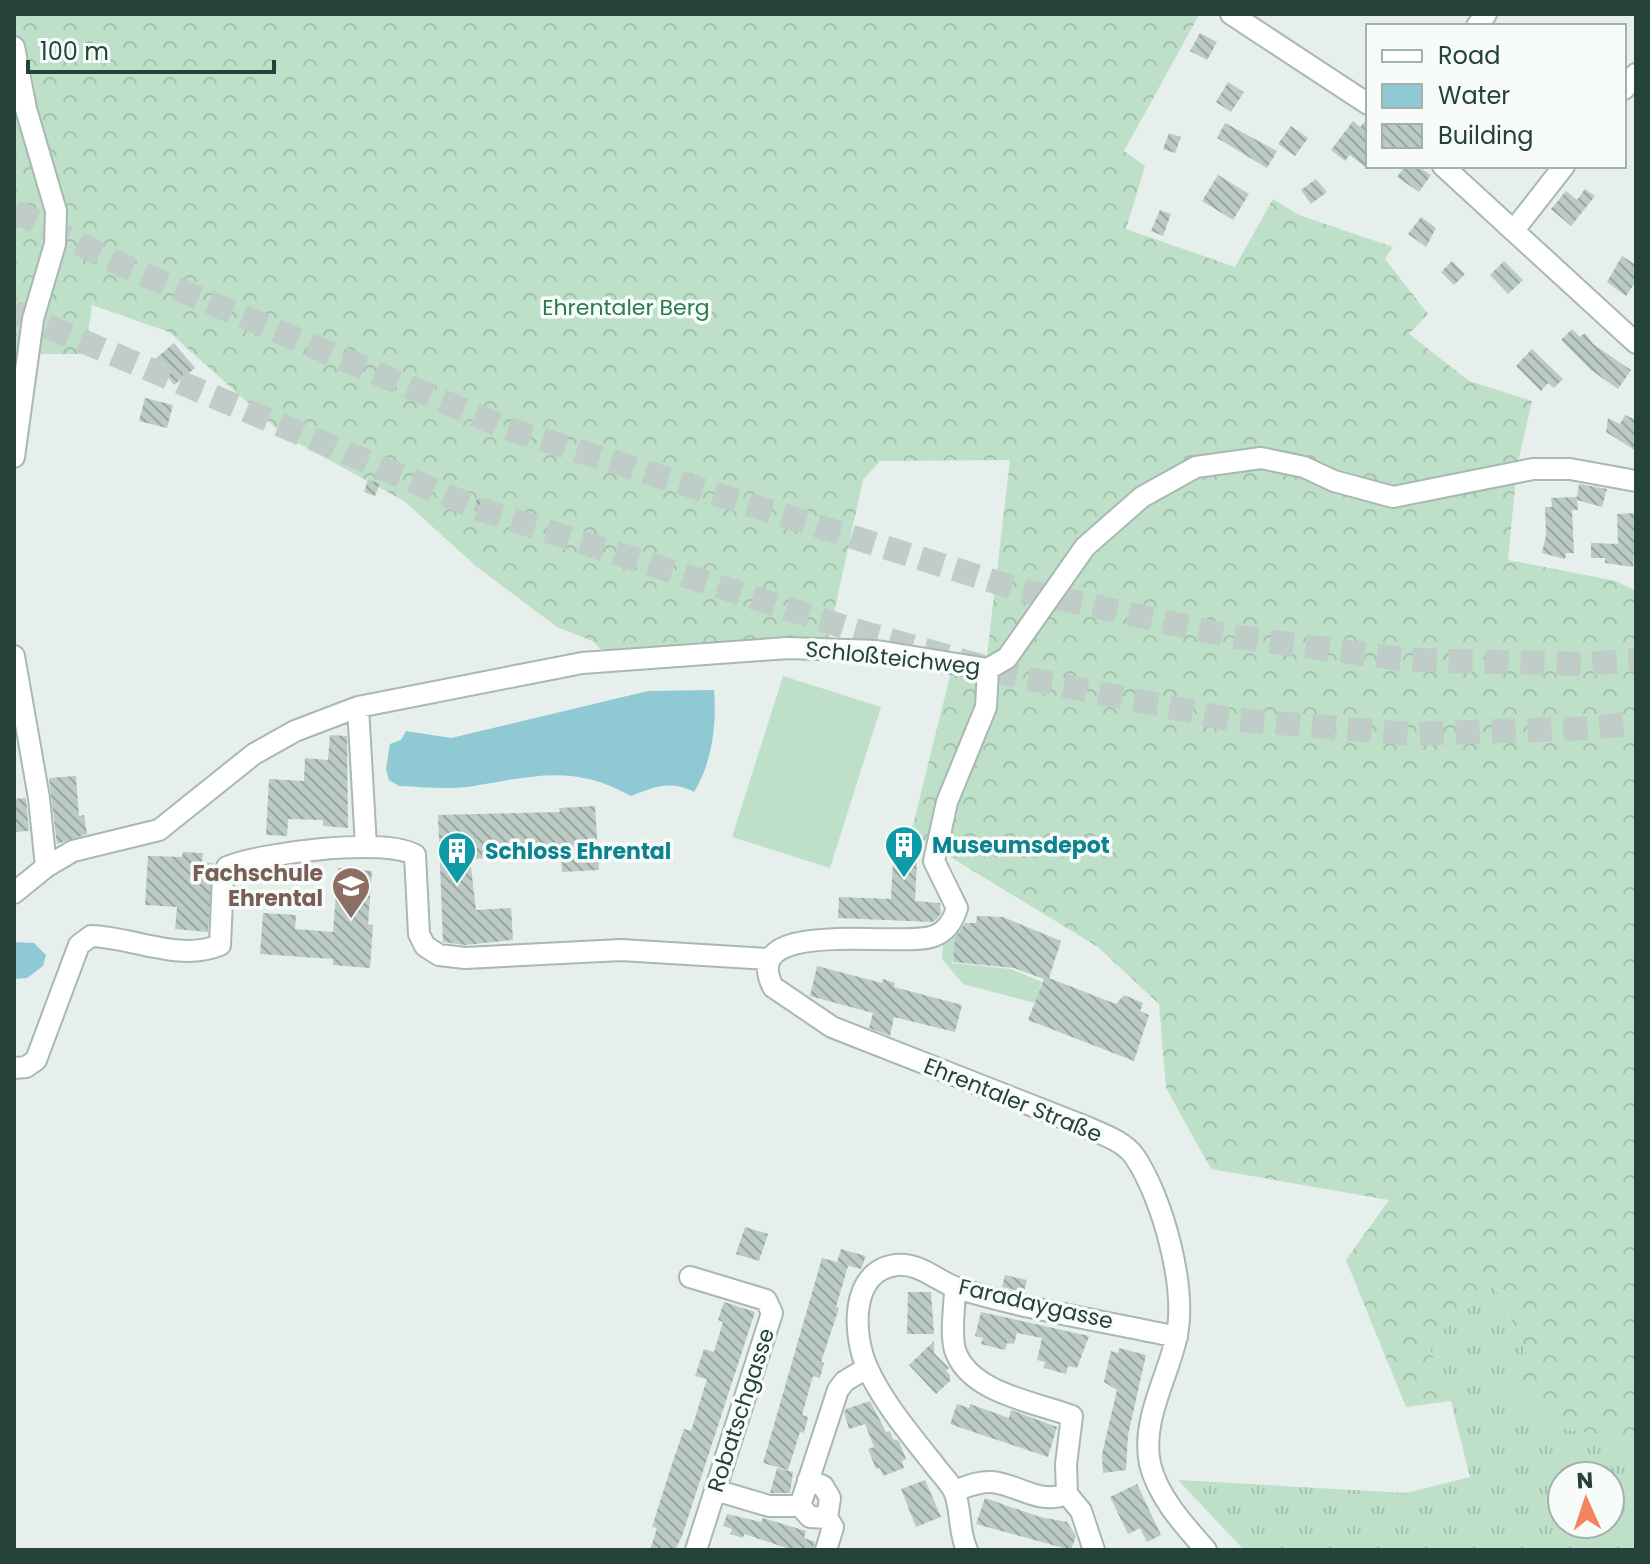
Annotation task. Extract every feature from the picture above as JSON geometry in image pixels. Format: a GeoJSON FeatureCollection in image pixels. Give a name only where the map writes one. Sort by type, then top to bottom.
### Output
{"type":"FeatureCollection","features":[{"type":"Feature","properties":{"kind":"street"},"geometry":{"type":"LineString","coordinates":[[1231,14],[1366,103]]}},
{"type":"Feature","properties":{"kind":"street"},"geometry":{"type":"LineString","coordinates":[[14,47],[26,109],[56,211],[55,244],[33,319],[14,457]]}},
{"type":"Feature","properties":{"kind":"street"},"geometry":{"type":"LineString","coordinates":[[1445,168],[1630,338],[1636,314]]}},
{"type":"Feature","properties":{"kind":"street"},"geometry":{"type":"LineString","coordinates":[[1514,230],[1562,168]]}},
{"type":"Feature","properties":{"kind":"street","name":"Schloßteichweg"},"geometry":{"type":"LineString","coordinates":[[14,893],[46,867],[73,851],[159,830],[254,754],[295,731],[358,707],[582,663],[788,648],[877,651],[988,669],[1007,658],[1072,561],[1085,547],[1142,497],[1196,467],[1261,458],[1304,467],[1334,481],[1393,497],[1533,469],[1570,469],[1636,481]]}},
{"type":"Feature","properties":{"kind":"street"},"geometry":{"type":"LineString","coordinates":[[14,656],[39,798],[46,867]]}},
{"type":"Feature","properties":{"kind":"street"},"geometry":{"type":"LineString","coordinates":[[14,1068],[26,1067],[36,1060],[79,945],[91,936],[163,948],[207,950],[220,945],[223,877],[227,867],[366,846],[415,855],[419,934],[425,946],[439,955],[465,958],[621,950],[769,959],[774,950],[799,941],[920,940],[937,935],[953,922],[957,908],[934,861],[947,802],[986,707],[988,669]]}},
{"type":"Feature","properties":{"kind":"street"},"geometry":{"type":"LineString","coordinates":[[358,707],[366,846]]}},
{"type":"Feature","properties":{"kind":"street","name":"Ehrentaler Straße"},"geometry":{"type":"LineString","coordinates":[[769,959],[767,968],[773,987],[832,1027],[1121,1143],[1135,1157],[1165,1226],[1175,1274],[1177,1337],[1154,1409],[1150,1463],[1160,1489],[1206,1550]]}},
{"type":"Feature","properties":{"kind":"street","name":"Faradaygasse"},"geometry":{"type":"LineString","coordinates":[[967,1550],[959,1529],[954,1491],[867,1368],[859,1345],[858,1308],[865,1287],[875,1274],[893,1265],[904,1265],[955,1287],[1177,1337]]}},
{"type":"Feature","properties":{"kind":"street","name":"Robatschgasse"},"geometry":{"type":"LineString","coordinates":[[690,1277],[766,1300],[772,1313],[696,1550]]}},
{"type":"Feature","properties":{"kind":"street"},"geometry":{"type":"LineString","coordinates":[[955,1287],[953,1340],[960,1361],[969,1374],[984,1384],[1072,1416],[1066,1464],[1067,1494],[1081,1511],[1094,1550]]}},
{"type":"Feature","properties":{"kind":"street"},"geometry":{"type":"LineString","coordinates":[[800,1506],[838,1390],[845,1381],[867,1368]]}},
{"type":"Feature","properties":{"kind":"street"},"geometry":{"type":"LineString","coordinates":[[808,1480],[828,1491],[831,1505],[827,1518]]}},
{"type":"Feature","properties":{"kind":"street"},"geometry":{"type":"LineString","coordinates":[[954,1491],[979,1482],[994,1482],[1043,1498],[1067,1494]]}},
{"type":"Feature","properties":{"kind":"street"},"geometry":{"type":"LineString","coordinates":[[715,1490],[769,1506],[800,1506],[810,1517],[827,1518]]}},
{"type":"Feature","properties":{"kind":"street"},"geometry":{"type":"LineString","coordinates":[[826,1550],[833,1527],[827,1518]]}},
{"type":"Feature","properties":{"kind":"green space","name":"Ehrentaler Berg"},"geometry":{"type":"Polygon","coordinates":[[[14,14],[1199,15],[1124,151],[1145,166],[1126,229],[1235,267],[1273,199],[1299,215],[1393,247],[1385,259],[1428,314],[1409,334],[1469,381],[1532,401],[1517,467],[1508,560],[1616,581],[1636,591],[1636,1442],[1554,1427],[1509,1385],[1532,1364],[1493,1282],[1428,1344],[1451,1401],[1406,1407],[1346,1260],[1389,1200],[1211,1169],[1166,1088],[1159,1004],[1098,947],[911,833],[952,668],[987,655],[1010,460],[880,461],[863,480],[828,640],[603,651],[592,641],[557,627],[477,567],[404,501],[285,436],[169,332],[92,305],[85,354],[14,354],[14,14]]]}},
{"type":"Feature","properties":{"kind":"green space"},"geometry":{"type":"Polygon","coordinates":[[[783,676],[881,707],[830,868],[732,837],[783,676]]]}},
{"type":"Feature","properties":{"kind":"green space"},"geometry":{"type":"Polygon","coordinates":[[[959,929],[952,963],[1011,969],[1042,982],[1035,1003],[963,984],[942,959],[943,945],[959,929]]]}},
{"type":"Feature","properties":{"kind":"green space"},"geometry":{"type":"Polygon","coordinates":[[[1493,1282],[1532,1364],[1509,1385],[1554,1427],[1636,1442],[1636,1550],[1244,1550],[1178,1480],[1406,1493],[1470,1477],[1451,1401],[1428,1344],[1493,1282]]]}},
{"type":"Feature","properties":{"kind":"water"},"geometry":{"type":"Polygon","coordinates":[[[714,690],[712,743],[694,792],[670,786],[631,796],[591,780],[554,775],[465,787],[399,786],[389,780],[386,769],[390,744],[401,740],[406,731],[451,738],[648,691],[714,690]]]}},
{"type":"Feature","properties":{"kind":"water"},"geometry":{"type":"Polygon","coordinates":[[[14,942],[34,943],[46,955],[43,966],[27,978],[14,979],[14,942]]]}},
{"type":"Feature","properties":{"kind":"building"},"geometry":{"type":"Polygon","coordinates":[[[1200,33],[1217,42],[1207,60],[1190,51],[1200,33]]]}},
{"type":"Feature","properties":{"kind":"building"},"geometry":{"type":"Polygon","coordinates":[[[1228,82],[1244,92],[1231,112],[1216,102],[1228,82]]]}},
{"type":"Feature","properties":{"kind":"building"},"geometry":{"type":"Polygon","coordinates":[[[1366,120],[1366,167],[1350,155],[1345,161],[1331,150],[1353,121],[1360,127],[1366,120]]]}},
{"type":"Feature","properties":{"kind":"building"},"geometry":{"type":"Polygon","coordinates":[[[1225,123],[1277,151],[1267,168],[1217,138],[1225,123]]]}},
{"type":"Feature","properties":{"kind":"building"},"geometry":{"type":"Polygon","coordinates":[[[1291,126],[1308,138],[1295,156],[1278,144],[1291,126]]]}},
{"type":"Feature","properties":{"kind":"building"},"geometry":{"type":"Polygon","coordinates":[[[1169,133],[1181,137],[1175,153],[1163,149],[1169,133]]]}},
{"type":"Feature","properties":{"kind":"building"},"geometry":{"type":"Polygon","coordinates":[[[1404,168],[1420,168],[1431,175],[1419,192],[1397,177],[1404,168]]]}},
{"type":"Feature","properties":{"kind":"building"},"geometry":{"type":"Polygon","coordinates":[[[1218,175],[1249,194],[1233,220],[1202,201],[1218,175]]]}},
{"type":"Feature","properties":{"kind":"building"},"geometry":{"type":"Polygon","coordinates":[[[1316,179],[1327,192],[1311,204],[1301,190],[1316,179]]]}},
{"type":"Feature","properties":{"kind":"building"},"geometry":{"type":"Polygon","coordinates":[[[1585,189],[1595,196],[1571,226],[1551,209],[1566,191],[1577,200],[1585,189]]]}},
{"type":"Feature","properties":{"kind":"building"},"geometry":{"type":"Polygon","coordinates":[[[1160,210],[1171,214],[1163,236],[1151,231],[1160,210]]]}},
{"type":"Feature","properties":{"kind":"building"},"geometry":{"type":"Polygon","coordinates":[[[1421,217],[1436,228],[1426,247],[1408,234],[1421,217]]]}},
{"type":"Feature","properties":{"kind":"building"},"geometry":{"type":"Polygon","coordinates":[[[1622,256],[1636,265],[1636,281],[1626,296],[1607,282],[1622,256]]]}},
{"type":"Feature","properties":{"kind":"building"},"geometry":{"type":"Polygon","coordinates":[[[1452,261],[1465,274],[1454,285],[1441,272],[1452,261]]]}},
{"type":"Feature","properties":{"kind":"building"},"geometry":{"type":"Polygon","coordinates":[[[1504,261],[1523,280],[1508,294],[1490,275],[1504,261]]]}},
{"type":"Feature","properties":{"kind":"building"},"geometry":{"type":"Polygon","coordinates":[[[1572,329],[1580,337],[1585,333],[1593,344],[1631,370],[1618,389],[1591,370],[1561,340],[1572,329]]]}},
{"type":"Feature","properties":{"kind":"building"},"geometry":{"type":"Polygon","coordinates":[[[174,343],[195,368],[174,385],[154,360],[174,343]]]}},
{"type":"Feature","properties":{"kind":"building"},"geometry":{"type":"Polygon","coordinates":[[[1532,349],[1563,379],[1554,388],[1548,383],[1541,391],[1516,366],[1532,349]]]}},
{"type":"Feature","properties":{"kind":"building"},"geometry":{"type":"Polygon","coordinates":[[[145,398],[173,405],[167,428],[139,421],[145,398]]]}},
{"type":"Feature","properties":{"kind":"building"},"geometry":{"type":"Polygon","coordinates":[[[1625,415],[1636,420],[1636,451],[1606,432],[1608,418],[1620,424],[1625,415]]]}},
{"type":"Feature","properties":{"kind":"building"},"geometry":{"type":"Polygon","coordinates":[[[368,480],[380,483],[375,496],[364,492],[368,480]]]}},
{"type":"Feature","properties":{"kind":"building"},"geometry":{"type":"Polygon","coordinates":[[[1579,484],[1607,489],[1602,507],[1577,500],[1578,510],[1572,510],[1574,553],[1566,553],[1565,559],[1542,553],[1546,535],[1545,507],[1552,507],[1551,498],[1577,497],[1579,484]]]}},
{"type":"Feature","properties":{"kind":"building"},"geometry":{"type":"Polygon","coordinates":[[[477,498],[494,503],[491,516],[474,510],[477,498]]]}},
{"type":"Feature","properties":{"kind":"building"},"geometry":{"type":"Polygon","coordinates":[[[1636,513],[1633,567],[1605,563],[1605,558],[1591,558],[1591,543],[1618,544],[1617,514],[1636,513]]]}},
{"type":"Feature","properties":{"kind":"building"},"geometry":{"type":"Polygon","coordinates":[[[330,735],[347,736],[348,828],[323,826],[323,820],[288,819],[287,836],[266,835],[269,779],[304,781],[305,758],[328,760],[330,735]]]}},
{"type":"Feature","properties":{"kind":"building"},"geometry":{"type":"Polygon","coordinates":[[[76,776],[79,816],[84,815],[87,834],[57,844],[49,778],[76,776]]]}},
{"type":"Feature","properties":{"kind":"building"},"geometry":{"type":"Polygon","coordinates":[[[26,798],[29,831],[14,832],[14,799],[26,798]]]}},
{"type":"Feature","properties":{"kind":"building","name":"Schloss Ehrental"},"geometry":{"type":"Polygon","coordinates":[[[595,806],[599,870],[562,872],[561,846],[525,849],[526,856],[470,859],[476,910],[511,908],[513,940],[465,945],[443,942],[438,815],[560,812],[559,808],[595,806]]]}},
{"type":"Feature","properties":{"kind":"building"},"geometry":{"type":"Polygon","coordinates":[[[183,852],[203,853],[202,862],[213,863],[208,932],[175,929],[177,907],[145,905],[148,856],[182,857],[183,852]]]}},
{"type":"Feature","properties":{"kind":"building","name":"Museumsdepot"},"geometry":{"type":"Polygon","coordinates":[[[893,860],[917,861],[915,901],[940,903],[941,913],[937,919],[932,922],[838,918],[839,897],[891,899],[893,860]]]}},
{"type":"Feature","properties":{"kind":"building","name":"Fachschule Ehrental"},"geometry":{"type":"Polygon","coordinates":[[[338,868],[372,871],[368,924],[373,925],[370,968],[333,965],[333,959],[260,954],[263,913],[296,915],[295,929],[333,932],[338,868]]]}},
{"type":"Feature","properties":{"kind":"building"},"geometry":{"type":"Polygon","coordinates":[[[977,916],[1003,917],[1061,941],[1049,978],[1116,1004],[1124,995],[1143,1003],[1140,1011],[1149,1015],[1134,1061],[1028,1020],[1044,979],[1014,968],[953,962],[955,938],[965,923],[976,923],[977,916]]]}},
{"type":"Feature","properties":{"kind":"building"},"geometry":{"type":"Polygon","coordinates":[[[817,966],[882,983],[883,979],[895,983],[894,987],[962,1005],[955,1032],[894,1017],[890,1036],[869,1028],[873,1013],[810,996],[817,966]]]}},
{"type":"Feature","properties":{"kind":"building"},"geometry":{"type":"Polygon","coordinates":[[[745,1227],[768,1234],[759,1261],[736,1254],[745,1227]]]}},
{"type":"Feature","properties":{"kind":"building"},"geometry":{"type":"Polygon","coordinates":[[[841,1249],[866,1256],[861,1269],[841,1264],[848,1266],[836,1307],[839,1308],[821,1362],[824,1363],[820,1378],[813,1376],[802,1415],[808,1417],[804,1433],[800,1432],[788,1470],[763,1463],[822,1258],[837,1262],[841,1249]]]}},
{"type":"Feature","properties":{"kind":"building"},"geometry":{"type":"Polygon","coordinates":[[[1005,1275],[1027,1280],[1024,1292],[1002,1287],[1005,1275]]]}},
{"type":"Feature","properties":{"kind":"building"},"geometry":{"type":"Polygon","coordinates":[[[908,1292],[931,1292],[934,1334],[907,1334],[908,1292]]]}},
{"type":"Feature","properties":{"kind":"building"},"geometry":{"type":"Polygon","coordinates":[[[724,1302],[755,1312],[682,1536],[675,1550],[650,1550],[657,1528],[652,1527],[671,1467],[684,1429],[691,1431],[707,1379],[695,1376],[704,1349],[714,1352],[723,1322],[718,1320],[724,1302]]]}},
{"type":"Feature","properties":{"kind":"building"},"geometry":{"type":"Polygon","coordinates":[[[981,1312],[1089,1336],[1077,1368],[1068,1366],[1066,1374],[1044,1368],[1045,1362],[1037,1360],[1042,1338],[1017,1333],[1014,1344],[1007,1343],[1005,1350],[981,1344],[983,1338],[975,1336],[981,1312]]]}},
{"type":"Feature","properties":{"kind":"building"},"geometry":{"type":"Polygon","coordinates":[[[934,1341],[934,1353],[949,1368],[946,1371],[950,1375],[950,1381],[936,1394],[909,1365],[934,1341]]]}},
{"type":"Feature","properties":{"kind":"building"},"geometry":{"type":"Polygon","coordinates":[[[1119,1348],[1146,1355],[1128,1435],[1126,1470],[1103,1473],[1102,1454],[1117,1390],[1104,1382],[1111,1351],[1118,1353],[1119,1348]]]}},
{"type":"Feature","properties":{"kind":"building"},"geometry":{"type":"Polygon","coordinates":[[[870,1401],[886,1432],[890,1431],[893,1439],[899,1441],[906,1459],[902,1461],[904,1468],[883,1476],[880,1468],[876,1469],[868,1449],[874,1447],[865,1424],[849,1429],[844,1412],[870,1401]]]}},
{"type":"Feature","properties":{"kind":"building"},"geometry":{"type":"Polygon","coordinates":[[[957,1404],[969,1408],[970,1404],[1009,1418],[1011,1410],[1057,1427],[1048,1457],[950,1424],[957,1404]]]}},
{"type":"Feature","properties":{"kind":"building"},"geometry":{"type":"Polygon","coordinates":[[[777,1468],[793,1472],[790,1493],[770,1493],[777,1468]]]}},
{"type":"Feature","properties":{"kind":"building"},"geometry":{"type":"Polygon","coordinates":[[[925,1480],[941,1517],[916,1527],[901,1489],[925,1480]]]}},
{"type":"Feature","properties":{"kind":"building"},"geometry":{"type":"Polygon","coordinates":[[[1137,1484],[1161,1535],[1147,1542],[1140,1528],[1128,1534],[1110,1497],[1137,1484]]]}},
{"type":"Feature","properties":{"kind":"building"},"geometry":{"type":"Polygon","coordinates":[[[985,1498],[1040,1517],[1067,1522],[1076,1536],[1071,1550],[976,1524],[985,1498]]]}},
{"type":"Feature","properties":{"kind":"building"},"geometry":{"type":"Polygon","coordinates":[[[727,1514],[761,1522],[763,1518],[806,1531],[804,1538],[815,1542],[813,1550],[793,1550],[744,1534],[743,1538],[730,1534],[732,1529],[723,1526],[727,1514]]]}},
{"type":"Feature","properties":{"kind":"tunnel"},"geometry":{"type":"LineString","coordinates":[[14,211],[126,267],[506,428],[1021,590],[1230,636],[1409,660],[1589,664],[1636,660]]}},
{"type":"Feature","properties":{"kind":"tunnel"},"geometry":{"type":"LineString","coordinates":[[14,312],[479,509],[854,630],[1020,677],[1229,719],[1411,734],[1594,728],[1636,723]]}},
{"type":"Feature","properties":{"kind":"place","name":"Museumsdepot"},"geometry":{"type":"Point","coordinates":[904,879]}},
{"type":"Feature","properties":{"kind":"place","name":"Schloss Ehrental"},"geometry":{"type":"Point","coordinates":[457,885]}},
{"type":"Feature","properties":{"kind":"place","name":"Fachschule Ehrental"},"geometry":{"type":"Point","coordinates":[351,920]}}]}
